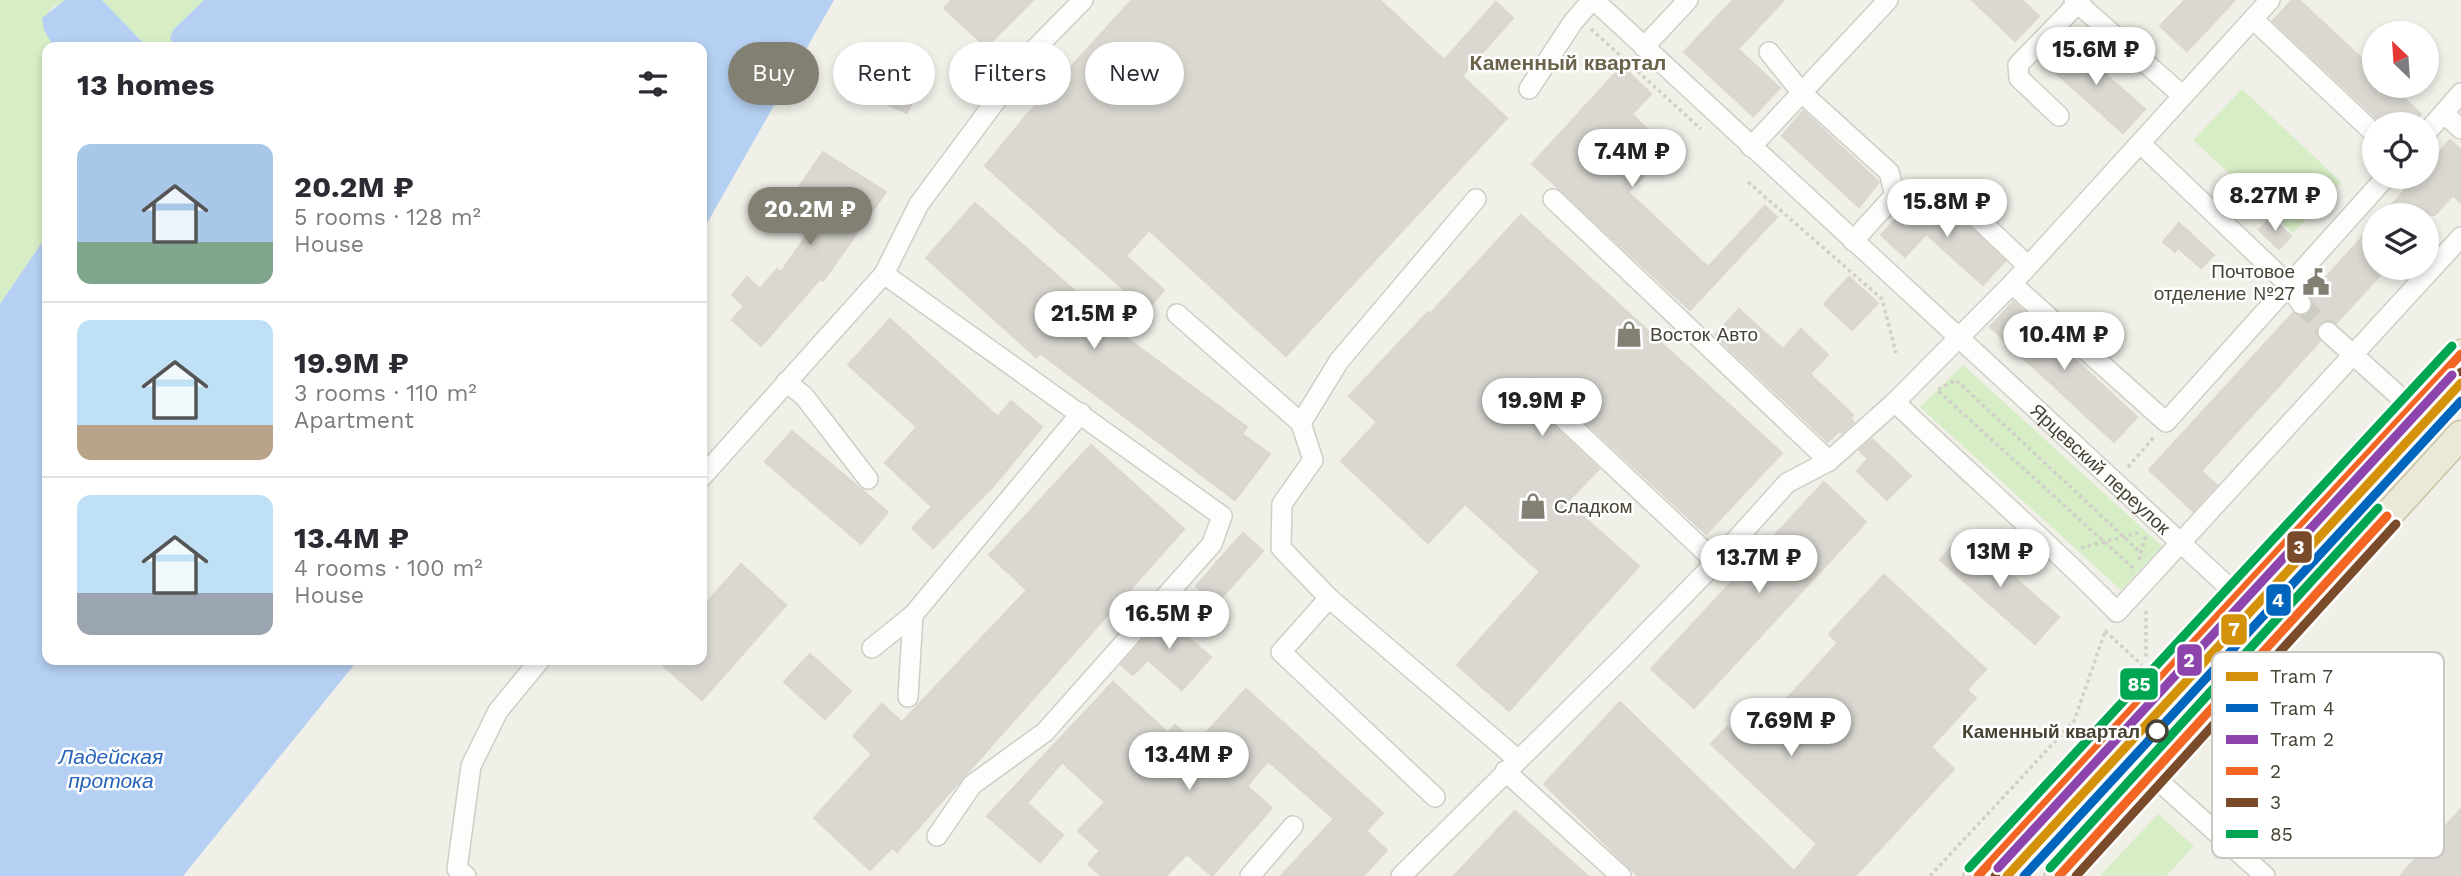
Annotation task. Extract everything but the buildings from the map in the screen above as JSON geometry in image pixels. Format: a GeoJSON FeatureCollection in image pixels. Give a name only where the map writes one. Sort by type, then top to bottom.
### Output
{"type":"FeatureCollection","features":[{"type":"Feature","properties":{"kind":"highway"},"geometry":{"type":"LineString","coordinates":[[1978,876],[2236,594],[2461,354]]}},
{"type":"Feature","properties":{"kind":"highway"},"geometry":{"type":"LineString","coordinates":[[2267,652],[2457,448]]}},
{"type":"Feature","properties":{"kind":"highway"},"geometry":{"type":"LineString","coordinates":[[2059,876],[2212,711]]}},
{"type":"Feature","properties":{"kind":"street"},"geometry":{"type":"LineString","coordinates":[[707,471],[884,274],[919,204],[1032,52],[1083,0]]}},
{"type":"Feature","properties":{"kind":"street"},"geometry":{"type":"LineString","coordinates":[[1529,89],[1577,16],[1592,0]]}},
{"type":"Feature","properties":{"kind":"street","name":"Ярцевский переулок"},"geometry":{"type":"LineString","coordinates":[[1592,0],[2236,594]]}},
{"type":"Feature","properties":{"kind":"street"},"geometry":{"type":"LineString","coordinates":[[1644,47],[1688,0]]}},
{"type":"Feature","properties":{"kind":"street"},"geometry":{"type":"LineString","coordinates":[[1751,147],[1888,0]]}},
{"type":"Feature","properties":{"kind":"street"},"geometry":{"type":"LineString","coordinates":[[1401,876],[1716,562],[1787,483],[1829,461],[1895,402],[1959,339],[2270,0]]}},
{"type":"Feature","properties":{"kind":"street"},"geometry":{"type":"LineString","coordinates":[[2059,116],[2019,78],[2018,65],[2077,1],[2183,96]]}},
{"type":"Feature","properties":{"kind":"street"},"geometry":{"type":"LineString","coordinates":[[2253,19],[2362,122]]}},
{"type":"Feature","properties":{"kind":"street"},"geometry":{"type":"LineString","coordinates":[[1769,52],[1802,93],[1889,172],[1895,195],[1853,241]]}},
{"type":"Feature","properties":{"kind":"street"},"geometry":{"type":"LineString","coordinates":[[2439,119],[2461,93]]}},
{"type":"Feature","properties":{"kind":"street"},"geometry":{"type":"LineString","coordinates":[[2444,113],[2461,129]]}},
{"type":"Feature","properties":{"kind":"street"},"geometry":{"type":"LineString","coordinates":[[2140,143],[2290,285],[2301,304]]}},
{"type":"Feature","properties":{"kind":"street"},"geometry":{"type":"LineString","coordinates":[[2012,284],[2166,422],[2375,189]]}},
{"type":"Feature","properties":{"kind":"street"},"geometry":{"type":"LineString","coordinates":[[1951,193],[2028,266]]}},
{"type":"Feature","properties":{"kind":"street"},"geometry":{"type":"LineString","coordinates":[[1301,423],[1339,361],[1476,199]]}},
{"type":"Feature","properties":{"kind":"street"},"geometry":{"type":"LineString","coordinates":[[1553,199],[1829,461]]}},
{"type":"Feature","properties":{"kind":"street"},"geometry":{"type":"LineString","coordinates":[[1895,402],[2059,553],[2117,612],[2461,237]]}},
{"type":"Feature","properties":{"kind":"street"},"geometry":{"type":"LineString","coordinates":[[884,274],[1222,516],[1212,544],[1045,732],[972,785],[937,836]]}},
{"type":"Feature","properties":{"kind":"street"},"geometry":{"type":"LineString","coordinates":[[1177,314],[1301,423],[1313,460],[1282,503],[1281,548],[1329,598],[1511,765],[1620,876]]}},
{"type":"Feature","properties":{"kind":"street"},"geometry":{"type":"LineString","coordinates":[[2328,332],[2411,407]]}},
{"type":"Feature","properties":{"kind":"street"},"geometry":{"type":"LineString","coordinates":[[786,383],[804,396],[868,479]]}},
{"type":"Feature","properties":{"kind":"street"},"geometry":{"type":"LineString","coordinates":[[1531,388],[1716,562]]}},
{"type":"Feature","properties":{"kind":"street"},"geometry":{"type":"LineString","coordinates":[[872,648],[913,615],[1081,413]]}},
{"type":"Feature","properties":{"kind":"street"},"geometry":{"type":"LineString","coordinates":[[1329,598],[1281,652],[1434,797]]}},
{"type":"Feature","properties":{"kind":"street"},"geometry":{"type":"LineString","coordinates":[[908,697],[913,615]]}},
{"type":"Feature","properties":{"kind":"street"},"geometry":{"type":"LineString","coordinates":[[466,876],[457,869],[471,766],[498,711],[536,665]]}},
{"type":"Feature","properties":{"kind":"street"},"geometry":{"type":"LineString","coordinates":[[2152,775],[2212,829]]}},
{"type":"Feature","properties":{"kind":"street"},"geometry":{"type":"LineString","coordinates":[[1248,876],[1293,826]]}},
{"type":"Feature","properties":{"kind":"street"},"geometry":{"type":"LineString","coordinates":[[2245,858],[2265,876]]}},
{"type":"Feature","properties":{"kind":"path"},"geometry":{"type":"LineString","coordinates":[[1577,16],[1701,130]]}},
{"type":"Feature","properties":{"kind":"path"},"geometry":{"type":"LineString","coordinates":[[1748,182],[1882,299],[1896,353]]}},
{"type":"Feature","properties":{"kind":"path"},"geometry":{"type":"LineString","coordinates":[[2137,572],[1937,390],[1956,380],[2140,551]]}},
{"type":"Feature","properties":{"kind":"path"},"geometry":{"type":"LineString","coordinates":[[2135,476],[2127,468],[2166,422]]}},
{"type":"Feature","properties":{"kind":"path"},"geometry":{"type":"LineString","coordinates":[[2059,553],[2147,531]]}},
{"type":"Feature","properties":{"kind":"path"},"geometry":{"type":"LineString","coordinates":[[1930,876],[2074,721],[2105,631],[2146,668]]}},
{"type":"Feature","properties":{"kind":"green space"},"geometry":{"type":"Polygon","coordinates":[[[0,0],[65,0],[50,9],[44,30],[51,42],[42,42],[42,242],[0,304],[0,0]]]}},
{"type":"Feature","properties":{"kind":"green space"},"geometry":{"type":"Polygon","coordinates":[[[102,0],[204,0],[173,30],[174,42],[142,42],[102,0]]]}},
{"type":"Feature","properties":{"kind":"green space"},"geometry":{"type":"Polygon","coordinates":[[[2242,89],[2341,182],[2293,233],[2193,140],[2242,89]]]}},
{"type":"Feature","properties":{"kind":"green space"},"geometry":{"type":"Polygon","coordinates":[[[1963,365],[2162,546],[2121,590],[1920,407],[1963,365]]]}},
{"type":"Feature","properties":{"kind":"green space"},"geometry":{"type":"Polygon","coordinates":[[[2158,814],[2194,846],[2166,876],[2100,876],[2158,814]]]}},
{"type":"Feature","properties":{"kind":"water"},"geometry":{"type":"Polygon","coordinates":[[[65,0],[102,0],[142,42],[51,42],[44,30],[42,18],[65,0]]]}},
{"type":"Feature","properties":{"kind":"water"},"geometry":{"type":"Polygon","coordinates":[[[204,0],[834,0],[810,42],[728,42],[728,105],[774,105],[707,223],[707,42],[172,42],[170,38],[173,30],[204,0]]]}},
{"type":"Feature","properties":{"kind":"water","name":"Ладейская протока"},"geometry":{"type":"Polygon","coordinates":[[[42,242],[42,665],[354,665],[183,876],[0,876],[0,304],[42,242]]]}},
{"type":"Feature","properties":{"kind":"tunnel"},"geometry":{"type":"LineString","coordinates":[[2301,304],[2328,332]]}},
{"type":"Feature","properties":{"kind":"tram line","name":"2"},"geometry":{"type":"LineString","coordinates":[[1998,868],[2452,375]]}},
{"type":"Feature","properties":{"kind":"tram line","name":"7"},"geometry":{"type":"LineString","coordinates":[[2213,652],[2461,383]]}},
{"type":"Feature","properties":{"kind":"tram line","name":"4"},"geometry":{"type":"LineString","coordinates":[[2230,652],[2461,401]]}},
{"type":"Feature","properties":{"kind":"tram line","name":"7"},"geometry":{"type":"LineString","coordinates":[[2007,876],[2212,653]]}},
{"type":"Feature","properties":{"kind":"tram line","name":"4"},"geometry":{"type":"LineString","coordinates":[[2024,876],[2212,672]]}},
{"type":"Feature","properties":{"kind":"transit line","name":"85"},"geometry":{"type":"LineString","coordinates":[[1969,868],[2452,346]]}},
{"type":"Feature","properties":{"kind":"transit line","name":"2"},"geometry":{"type":"LineString","coordinates":[[1978,876],[2461,354]]}},
{"type":"Feature","properties":{"kind":"transit line","name":"3"},"geometry":{"type":"LineString","coordinates":[[1995,876],[2461,372]]}},
{"type":"Feature","properties":{"kind":"transit line","name":"85"},"geometry":{"type":"LineString","coordinates":[[2247,652],[2378,508]]}},
{"type":"Feature","properties":{"kind":"transit line","name":"2"},"geometry":{"type":"LineString","coordinates":[[2263,652],[2387,516]]}},
{"type":"Feature","properties":{"kind":"transit line","name":"3"},"geometry":{"type":"LineString","coordinates":[[2280,652],[2396,524]]}},
{"type":"Feature","properties":{"kind":"transit line","name":"85"},"geometry":{"type":"LineString","coordinates":[[2050,868],[2212,690]]}},
{"type":"Feature","properties":{"kind":"transit line","name":"2"},"geometry":{"type":"LineString","coordinates":[[2059,876],[2212,708]]}},
{"type":"Feature","properties":{"kind":"transit line","name":"3"},"geometry":{"type":"LineString","coordinates":[[2076,876],[2212,726]]}},
{"type":"Feature","properties":{"kind":"place","name":"Почтовое отделение №27"},"geometry":{"type":"Point","coordinates":[2316,282]}},
{"type":"Feature","properties":{"kind":"place","name":"Восток Авто"},"geometry":{"type":"Point","coordinates":[1629,334]}},
{"type":"Feature","properties":{"kind":"place","name":"Сладком"},"geometry":{"type":"Point","coordinates":[1533,506]}},
{"type":"Feature","properties":{"kind":"place","name":"Каменный квартал"},"geometry":{"type":"Point","coordinates":[2157,731]}},
{"type":"Feature","properties":{"kind":"district","name":"Каменный квартал"},"geometry":{"type":"Point","coordinates":[1568,62]}}]}
